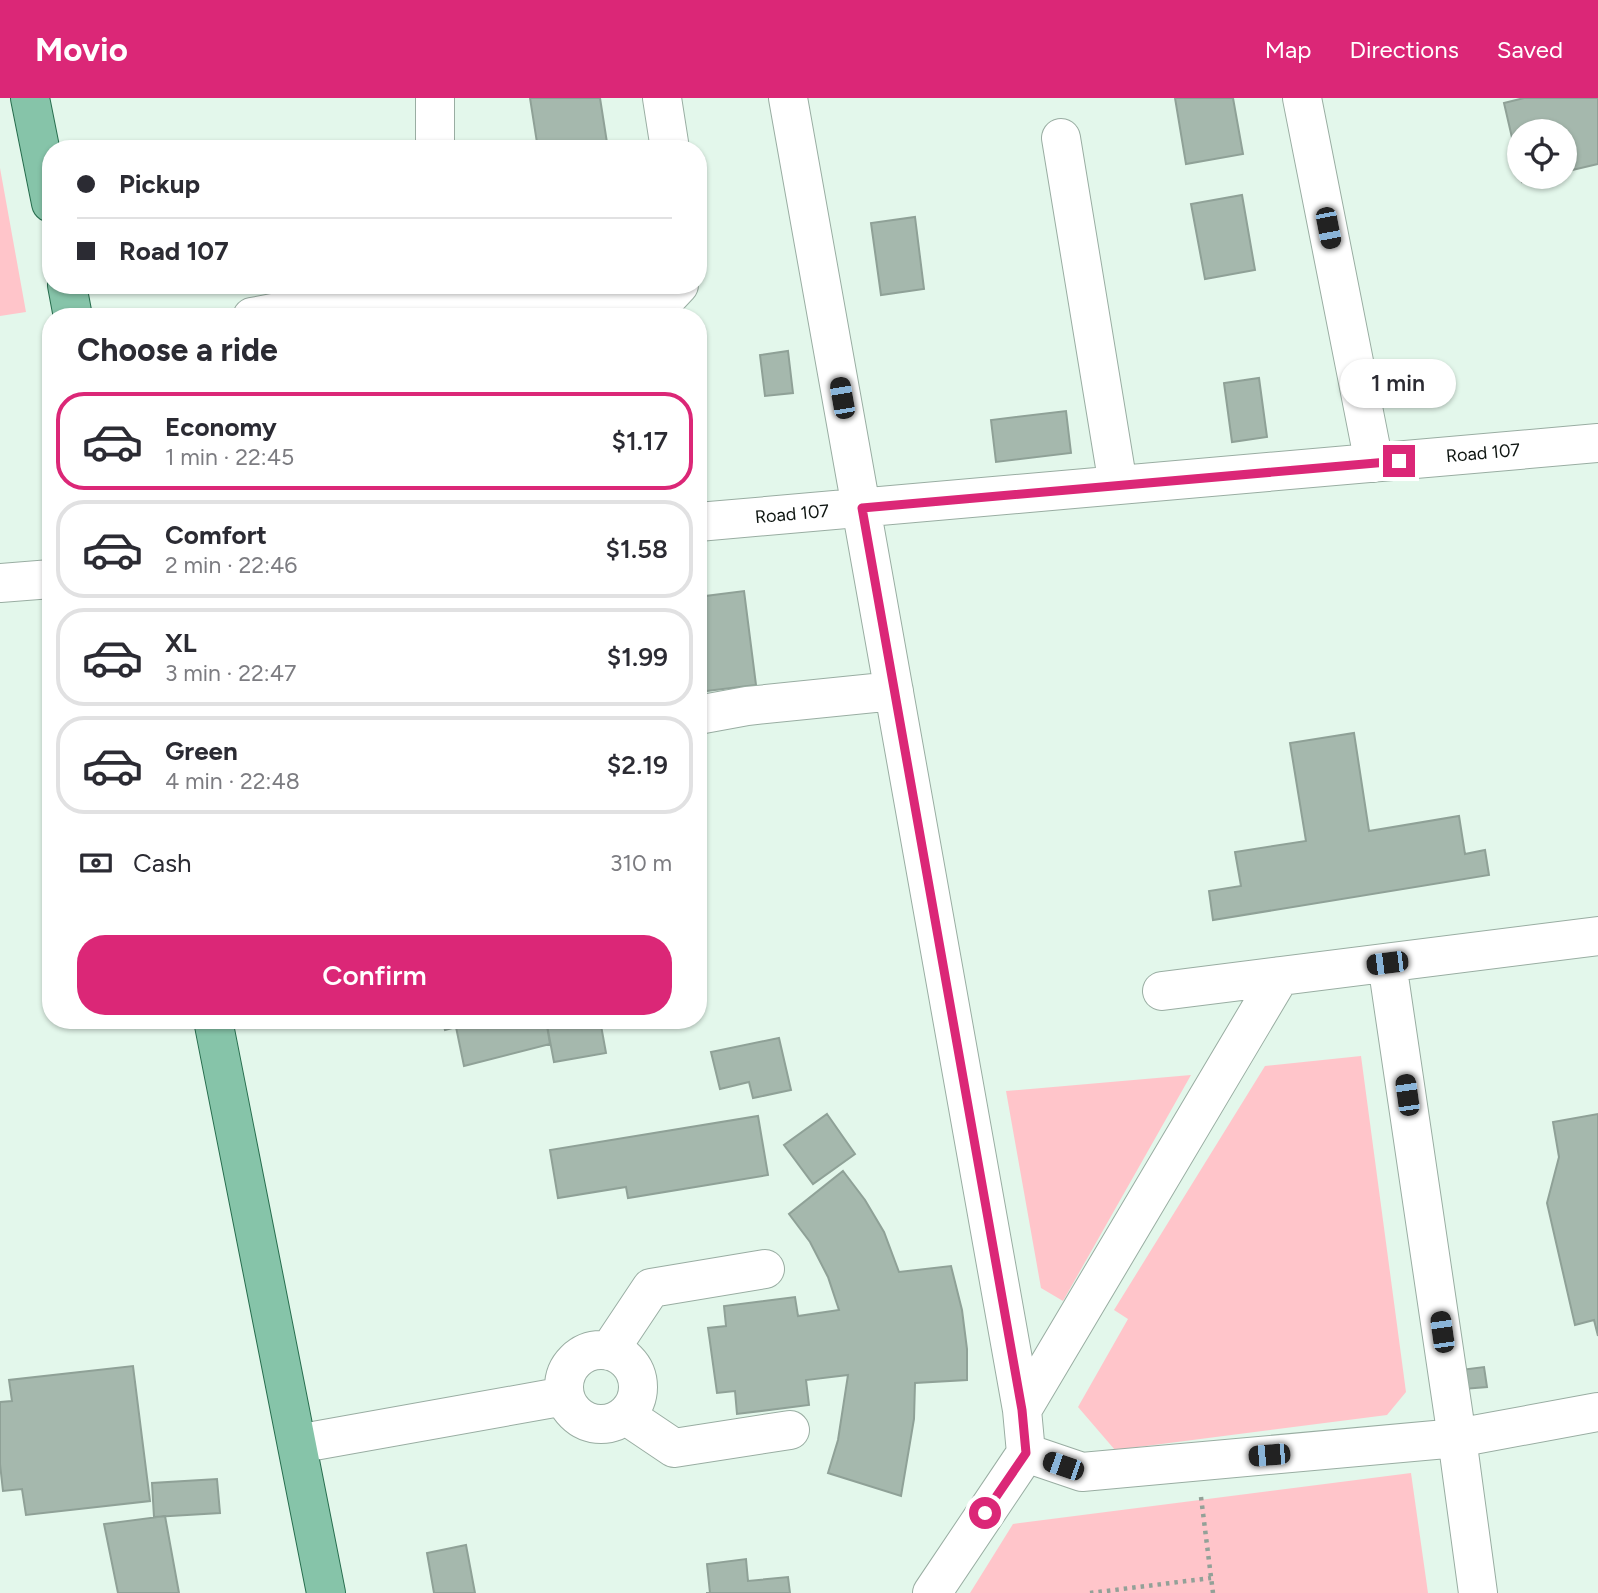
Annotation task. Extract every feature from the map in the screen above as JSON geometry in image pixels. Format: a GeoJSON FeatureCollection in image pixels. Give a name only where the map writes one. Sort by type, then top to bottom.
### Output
{"type":"FeatureCollection","features":[{"type":"Feature","properties":{"kind":"main road"},"geometry":{"type":"LineString","coordinates":[[30,98],[42,158]]}},
{"type":"Feature","properties":{"kind":"main road"},"geometry":{"type":"LineString","coordinates":[[215,1029],[326,1593]]}},
{"type":"Feature","properties":{"kind":"street"},"geometry":{"type":"LineString","coordinates":[[435,98],[435,140]]}},
{"type":"Feature","properties":{"kind":"street"},"geometry":{"type":"LineString","coordinates":[[662,98],[669,140]]}},
{"type":"Feature","properties":{"kind":"street"},"geometry":{"type":"LineString","coordinates":[[788,98],[1022,1410],[1026,1453],[932,1593]]}},
{"type":"Feature","properties":{"kind":"street"},"geometry":{"type":"LineString","coordinates":[[1302,98],[1374,463]]}},
{"type":"Feature","properties":{"kind":"street"},"geometry":{"type":"LineString","coordinates":[[1061,138],[1118,485]]}},
{"type":"Feature","properties":{"kind":"street"},"geometry":{"type":"LineString","coordinates":[[299,308],[367,294]]}},
{"type":"Feature","properties":{"kind":"street"},"geometry":{"type":"LineString","coordinates":[[403,294],[589,308],[664,301],[671,294]]}},
{"type":"Feature","properties":{"kind":"street","name":"Road 107"},"geometry":{"type":"LineString","coordinates":[[707,521],[1598,443]]}},
{"type":"Feature","properties":{"kind":"street"},"geometry":{"type":"LineString","coordinates":[[0,583],[42,580]]}},
{"type":"Feature","properties":{"kind":"street"},"geometry":{"type":"LineString","coordinates":[[707,713],[747,706],[894,691]]}},
{"type":"Feature","properties":{"kind":"street"},"geometry":{"type":"LineString","coordinates":[[1162,991],[1598,936]]}},
{"type":"Feature","properties":{"kind":"street"},"geometry":{"type":"LineString","coordinates":[[1387,963],[1478,1593]]}},
{"type":"Feature","properties":{"kind":"street"},"geometry":{"type":"LineString","coordinates":[[1022,1410],[1280,976]]}},
{"type":"Feature","properties":{"kind":"street"},"geometry":{"type":"LineString","coordinates":[[609,1351],[651,1288],[765,1269]]}},
{"type":"Feature","properties":{"kind":"street"},"geometry":{"type":"LineString","coordinates":[[609,1351],[620,1355],[636,1373],[638,1396],[625,1415],[614,1421],[602,1424],[589,1422],[578,1416],[565,1396],[567,1371],[584,1353],[609,1351]]}},
{"type":"Feature","properties":{"kind":"street"},"geometry":{"type":"LineString","coordinates":[[297,1444],[565,1396]]}},
{"type":"Feature","properties":{"kind":"street"},"geometry":{"type":"LineString","coordinates":[[1026,1453],[1082,1472],[1457,1438],[1598,1412]]}},
{"type":"Feature","properties":{"kind":"street"},"geometry":{"type":"LineString","coordinates":[[625,1415],[674,1448],[790,1430]]}},
{"type":"Feature","properties":{"kind":"path"},"geometry":{"type":"LineString","coordinates":[[1200,1492],[1213,1593]]}},
{"type":"Feature","properties":{"kind":"path"},"geometry":{"type":"LineString","coordinates":[[1090,1593],[1211,1578]]}},
{"type":"Feature","properties":{"kind":"shaded area"},"geometry":{"type":"Polygon","coordinates":[[[0,168],[26,312],[0,316],[0,168]]]}},
{"type":"Feature","properties":{"kind":"shaded area"},"geometry":{"type":"Polygon","coordinates":[[[1361,1056],[1406,1392],[1387,1415],[1115,1450],[1078,1407],[1128,1319],[1114,1310],[1265,1066],[1361,1056]]]}},
{"type":"Feature","properties":{"kind":"shaded area"},"geometry":{"type":"Polygon","coordinates":[[[1191,1075],[1063,1301],[1041,1288],[1006,1091],[1191,1075]]]}},
{"type":"Feature","properties":{"kind":"shaded area"},"geometry":{"type":"Polygon","coordinates":[[[1411,1473],[1428,1593],[970,1593],[1013,1524],[1411,1473]]]}},
{"type":"Feature","properties":{"kind":"building"},"geometry":{"type":"Polygon","coordinates":[[[530,98],[600,98],[607,140],[537,140],[530,98]]]}},
{"type":"Feature","properties":{"kind":"building"},"geometry":{"type":"Polygon","coordinates":[[[1175,98],[1233,98],[1243,154],[1186,164],[1175,98]]]}},
{"type":"Feature","properties":{"kind":"building"},"geometry":{"type":"Polygon","coordinates":[[[1524,98],[1598,98],[1598,164],[1577,169],[1577,119],[1508,119],[1504,103],[1524,98]]]}},
{"type":"Feature","properties":{"kind":"building"},"geometry":{"type":"Polygon","coordinates":[[[1242,195],[1255,270],[1205,279],[1191,204],[1242,195]]]}},
{"type":"Feature","properties":{"kind":"building"},"geometry":{"type":"Polygon","coordinates":[[[915,217],[924,289],[881,295],[871,223],[915,217]]]}},
{"type":"Feature","properties":{"kind":"building"},"geometry":{"type":"Polygon","coordinates":[[[788,351],[793,393],[765,396],[760,355],[788,351]]]}},
{"type":"Feature","properties":{"kind":"building"},"geometry":{"type":"Polygon","coordinates":[[[1259,378],[1267,437],[1232,442],[1224,383],[1259,378]]]}},
{"type":"Feature","properties":{"kind":"building"},"geometry":{"type":"Polygon","coordinates":[[[1066,411],[1071,453],[996,462],[991,420],[1066,411]]]}},
{"type":"Feature","properties":{"kind":"building"},"geometry":{"type":"Polygon","coordinates":[[[744,591],[756,685],[707,691],[707,596],[744,591]]]}},
{"type":"Feature","properties":{"kind":"building"},"geometry":{"type":"Polygon","coordinates":[[[1354,733],[1369,831],[1459,816],[1465,854],[1485,850],[1489,875],[1213,920],[1209,891],[1241,886],[1235,852],[1306,841],[1290,743],[1354,733]]]}},
{"type":"Feature","properties":{"kind":"building"},"geometry":{"type":"Polygon","coordinates":[[[456,1029],[548,1029],[550,1044],[464,1066],[456,1029]]]}},
{"type":"Feature","properties":{"kind":"building"},"geometry":{"type":"Polygon","coordinates":[[[548,1029],[602,1029],[606,1053],[554,1062],[548,1029]]]}},
{"type":"Feature","properties":{"kind":"building"},"geometry":{"type":"Polygon","coordinates":[[[779,1038],[791,1090],[753,1098],[749,1082],[720,1089],[711,1052],[779,1038]]]}},
{"type":"Feature","properties":{"kind":"building"},"geometry":{"type":"Polygon","coordinates":[[[827,1114],[855,1154],[813,1184],[784,1145],[827,1114]]]}},
{"type":"Feature","properties":{"kind":"building"},"geometry":{"type":"Polygon","coordinates":[[[1598,1114],[1598,1336],[1594,1320],[1575,1325],[1547,1203],[1559,1157],[1553,1122],[1598,1114]]]}},
{"type":"Feature","properties":{"kind":"building"},"geometry":{"type":"Polygon","coordinates":[[[758,1116],[768,1175],[628,1198],[626,1187],[558,1198],[550,1150],[758,1116]]]}},
{"type":"Feature","properties":{"kind":"building"},"geometry":{"type":"Polygon","coordinates":[[[843,1171],[884,1232],[899,1272],[951,1266],[962,1310],[967,1349],[967,1380],[915,1383],[914,1419],[901,1496],[828,1473],[838,1440],[848,1375],[806,1380],[809,1405],[737,1414],[735,1391],[717,1393],[708,1328],[726,1326],[724,1306],[795,1297],[798,1316],[839,1310],[828,1277],[810,1242],[789,1214],[843,1171]]]}},
{"type":"Feature","properties":{"kind":"building"},"geometry":{"type":"Polygon","coordinates":[[[133,1366],[150,1501],[26,1515],[22,1489],[3,1491],[0,1402],[12,1401],[9,1380],[133,1366]]]}},
{"type":"Feature","properties":{"kind":"building"},"geometry":{"type":"Polygon","coordinates":[[[1484,1367],[1487,1387],[1463,1389],[1460,1370],[1484,1367]]]}},
{"type":"Feature","properties":{"kind":"building"},"geometry":{"type":"Polygon","coordinates":[[[217,1479],[220,1513],[154,1517],[152,1483],[217,1479]]]}},
{"type":"Feature","properties":{"kind":"building"},"geometry":{"type":"Polygon","coordinates":[[[165,1516],[179,1593],[118,1593],[104,1524],[165,1516]]]}},
{"type":"Feature","properties":{"kind":"building"},"geometry":{"type":"Polygon","coordinates":[[[466,1545],[475,1593],[434,1593],[427,1553],[466,1545]]]}},
{"type":"Feature","properties":{"kind":"building"},"geometry":{"type":"Polygon","coordinates":[[[746,1559],[748,1581],[788,1577],[790,1593],[710,1593],[707,1564],[746,1559]]]}},
{"type":"Feature","properties":{"kind":"route"},"geometry":{"type":"LineString","coordinates":[[985,1513],[1026,1453],[1022,1410],[862,508],[1399,461]]}}]}
